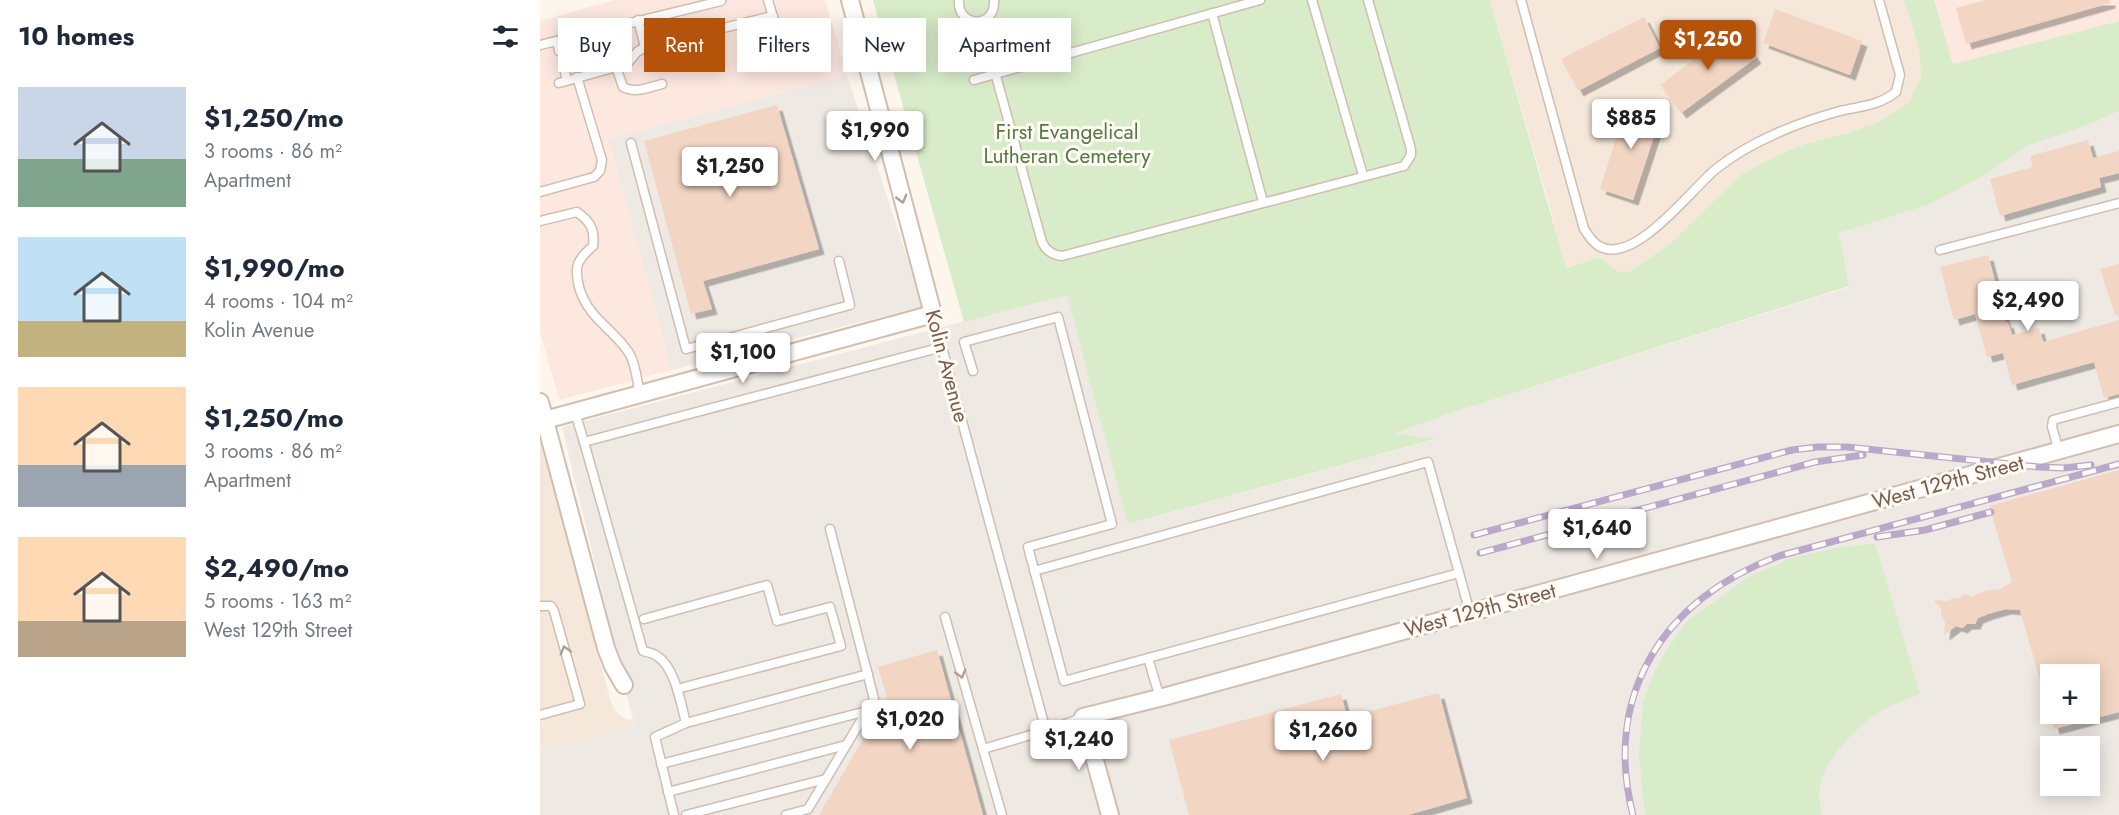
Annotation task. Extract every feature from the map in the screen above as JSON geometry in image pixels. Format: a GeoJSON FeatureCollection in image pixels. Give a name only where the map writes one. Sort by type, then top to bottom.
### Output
{"type":"FeatureCollection","features":[{"type":"Feature","properties":{"kind":"street","name":"Kolin Avenue"},"geometry":{"type":"LineString","coordinates":[[850,0],[933,315]]}},
{"type":"Feature","properties":{"kind":"street"},"geometry":{"type":"LineString","coordinates":[[545,420],[933,315]]}},
{"type":"Feature","properties":{"kind":"street"},"geometry":{"type":"LineString","coordinates":[[540,402],[606,648],[624,685]]}},
{"type":"Feature","properties":{"kind":"street","name":"West 129th Street"},"geometry":{"type":"LineString","coordinates":[[1083,717],[1160,698],[2119,434]]}},
{"type":"Feature","properties":{"kind":"street"},"geometry":{"type":"LineString","coordinates":[[1083,717],[1110,815]]}},
{"type":"Feature","properties":{"kind":"lane"},"geometry":{"type":"LineString","coordinates":[[725,28],[773,16],[768,0]]}},
{"type":"Feature","properties":{"kind":"lane"},"geometry":{"type":"LineString","coordinates":[[959,0],[961,12],[966,18]]}},
{"type":"Feature","properties":{"kind":"lane"},"geometry":{"type":"LineString","coordinates":[[988,18],[997,0]]}},
{"type":"Feature","properties":{"kind":"lane"},"geometry":{"type":"LineString","coordinates":[[974,80],[1260,0]]}},
{"type":"Feature","properties":{"kind":"lane"},"geometry":{"type":"LineString","coordinates":[[1312,0],[1363,175]]}},
{"type":"Feature","properties":{"kind":"lane"},"geometry":{"type":"LineString","coordinates":[[995,74],[1042,242],[1044,247],[1055,255],[1062,256],[1404,166],[1411,155],[1411,149],[1368,0]]}},
{"type":"Feature","properties":{"kind":"lane"},"geometry":{"type":"LineString","coordinates":[[1521,0],[1584,229],[1599,247],[1607,249],[1630,246],[1661,224],[1716,169],[1764,138],[1839,111],[1884,102],[1896,92],[1899,75],[1879,0]]}},
{"type":"Feature","properties":{"kind":"lane"},"geometry":{"type":"LineString","coordinates":[[540,45],[592,37],[638,20],[721,1]]}},
{"type":"Feature","properties":{"kind":"lane"},"geometry":{"type":"LineString","coordinates":[[1212,13],[1263,202]]}},
{"type":"Feature","properties":{"kind":"lane"},"geometry":{"type":"LineString","coordinates":[[638,20],[644,43]]}},
{"type":"Feature","properties":{"kind":"lane"},"geometry":{"type":"LineString","coordinates":[[557,41],[558,46]]}},
{"type":"Feature","properties":{"kind":"lane"},"geometry":{"type":"LineString","coordinates":[[632,57],[644,48]]}},
{"type":"Feature","properties":{"kind":"lane"},"geometry":{"type":"LineString","coordinates":[[564,72],[563,81],[597,72]]}},
{"type":"Feature","properties":{"kind":"lane"},"geometry":{"type":"LineString","coordinates":[[618,72],[623,87],[629,90],[635,91],[662,84]]}},
{"type":"Feature","properties":{"kind":"lane"},"geometry":{"type":"LineString","coordinates":[[540,192],[594,177],[600,171],[602,160],[577,77]]}},
{"type":"Feature","properties":{"kind":"lane"},"geometry":{"type":"LineString","coordinates":[[631,143],[686,349],[850,305],[839,261]]}},
{"type":"Feature","properties":{"kind":"lane"},"geometry":{"type":"LineString","coordinates":[[1940,250],[2119,203]]}},
{"type":"Feature","properties":{"kind":"lane"},"geometry":{"type":"LineString","coordinates":[[540,222],[578,212],[588,220],[595,233],[593,246],[579,258],[576,274],[583,300],[592,314],[630,354],[640,394]]}},
{"type":"Feature","properties":{"kind":"lane","name":"Kolin Avenue"},"geometry":{"type":"LineString","coordinates":[[933,315],[1046,731]]}},
{"type":"Feature","properties":{"kind":"lane"},"geometry":{"type":"LineString","coordinates":[[973,370],[964,342],[1058,316],[1113,524],[1028,547],[1064,681],[1459,573]]}},
{"type":"Feature","properties":{"kind":"lane"},"geometry":{"type":"LineString","coordinates":[[740,335],[747,365]]}},
{"type":"Feature","properties":{"kind":"lane"},"geometry":{"type":"LineString","coordinates":[[584,442],[942,347]]}},
{"type":"Feature","properties":{"kind":"lane"},"geometry":{"type":"LineString","coordinates":[[2059,451],[2052,427],[2053,420],[2119,402]]}},
{"type":"Feature","properties":{"kind":"lane"},"geometry":{"type":"LineString","coordinates":[[575,412],[643,651],[657,655],[663,661],[674,680],[686,723]]}},
{"type":"Feature","properties":{"kind":"lane"},"geometry":{"type":"LineString","coordinates":[[1034,571],[1428,462],[1470,613]]}},
{"type":"Feature","properties":{"kind":"lane"},"geometry":{"type":"LineString","coordinates":[[786,815],[808,808],[874,699],[830,529]]}},
{"type":"Feature","properties":{"kind":"lane"},"geometry":{"type":"LineString","coordinates":[[644,620],[767,585],[777,621],[830,607],[841,646],[677,689]]}},
{"type":"Feature","properties":{"kind":"lane"},"geometry":{"type":"LineString","coordinates":[[540,606],[551,606],[554,611],[580,704],[540,715]]}},
{"type":"Feature","properties":{"kind":"lane"},"geometry":{"type":"LineString","coordinates":[[945,617],[1002,815]]}},
{"type":"Feature","properties":{"kind":"lane"},"geometry":{"type":"LineString","coordinates":[[1148,658],[1160,698]]}},
{"type":"Feature","properties":{"kind":"lane"},"geometry":{"type":"LineString","coordinates":[[674,815],[655,737],[686,723],[868,674]]}},
{"type":"Feature","properties":{"kind":"lane"},"geometry":{"type":"LineString","coordinates":[[661,764],[867,711]]}},
{"type":"Feature","properties":{"kind":"lane"},"geometry":{"type":"LineString","coordinates":[[983,749],[1046,731],[1083,717]]}},
{"type":"Feature","properties":{"kind":"lane"},"geometry":{"type":"LineString","coordinates":[[668,792],[846,745]]}},
{"type":"Feature","properties":{"kind":"lane"},"geometry":{"type":"LineString","coordinates":[[686,815],[826,779]]}},
{"type":"Feature","properties":{"kind":"shaded area"},"geometry":{"type":"Polygon","coordinates":[[[615,0],[825,0],[830,18],[737,18],[737,72],[831,72],[831,20],[843,61],[843,72],[846,72],[847,75],[610,139],[672,370],[559,400],[540,332],[540,21],[615,0]]]}},
{"type":"Feature","properties":{"kind":"shaded area"},"geometry":{"type":"Polygon","coordinates":[[[1490,0],[1904,0],[1919,48],[1921,78],[1909,102],[1879,122],[1804,144],[1739,176],[1671,243],[1629,272],[1619,272],[1599,257],[1565,268],[1549,204],[1490,0]]]}},
{"type":"Feature","properties":{"kind":"shaded area"},"geometry":{"type":"Polygon","coordinates":[[[1934,0],[2119,0],[2119,21],[1953,64],[1934,0]]]}},
{"type":"Feature","properties":{"kind":"shaded area"},"geometry":{"type":"Polygon","coordinates":[[[847,75],[923,306],[672,370],[609,139],[847,75]]]}},
{"type":"Feature","properties":{"kind":"shaded area"},"geometry":{"type":"Polygon","coordinates":[[[2119,111],[2119,815],[540,815],[540,751],[634,725],[562,427],[1067,294],[1129,524],[1433,440],[1395,433],[1451,413],[1849,287],[1839,233],[1928,205],[1987,174],[2027,146],[2093,123],[2119,111]]]}},
{"type":"Feature","properties":{"kind":"shaded area"},"geometry":{"type":"Polygon","coordinates":[[[540,440],[611,702],[616,712],[625,719],[632,720],[634,726],[540,751],[540,440]]]}},
{"type":"Feature","properties":{"kind":"green space","name":"First Evangelical Lutheran Cemetery"},"geometry":{"type":"Polygon","coordinates":[[[873,0],[1490,0],[1566,268],[1599,257],[1619,272],[1629,272],[1671,243],[1739,176],[1804,144],[1879,122],[1909,102],[1921,77],[1919,48],[1904,0],[1934,0],[1953,64],[2119,21],[2119,111],[2093,123],[2027,146],[1987,174],[1928,205],[1839,233],[1849,286],[1451,413],[1396,433],[1435,439],[1128,524],[1067,295],[964,322],[893,72],[926,72],[926,18],[878,18],[873,0]]]}},
{"type":"Feature","properties":{"kind":"green space"},"geometry":{"type":"Polygon","coordinates":[[[1875,543],[1920,694],[1873,716],[1839,750],[1822,777],[1819,796],[1822,815],[1646,815],[1639,755],[1643,703],[1654,672],[1688,620],[1750,576],[1792,558],[1830,549],[1875,543]]]}},
{"type":"Feature","properties":{"kind":"building"},"geometry":{"type":"Polygon","coordinates":[[[1985,0],[2110,0],[2110,3],[1966,44],[1956,8],[1985,0]]]}},
{"type":"Feature","properties":{"kind":"building"},"geometry":{"type":"Polygon","coordinates":[[[1775,9],[1862,41],[1850,75],[1763,43],[1775,9]]]}},
{"type":"Feature","properties":{"kind":"building"},"geometry":{"type":"Polygon","coordinates":[[[1644,17],[1660,48],[1578,91],[1561,59],[1644,17]]]}},
{"type":"Feature","properties":{"kind":"building"},"geometry":{"type":"Polygon","coordinates":[[[1735,29],[1756,58],[1681,113],[1660,85],[1735,29]]]}},
{"type":"Feature","properties":{"kind":"building"},"geometry":{"type":"Polygon","coordinates":[[[1628,100],[1662,112],[1633,200],[1600,189],[1628,100]]]}},
{"type":"Feature","properties":{"kind":"building"},"geometry":{"type":"Polygon","coordinates":[[[777,105],[819,249],[703,281],[712,309],[691,314],[644,141],[777,105]]]}},
{"type":"Feature","properties":{"kind":"building"},"geometry":{"type":"Polygon","coordinates":[[[2088,140],[2093,158],[2119,151],[2119,173],[2099,178],[2101,187],[2000,216],[1990,179],[2033,167],[2030,156],[2088,140]]]}},
{"type":"Feature","properties":{"kind":"building"},"geometry":{"type":"Polygon","coordinates":[[[1988,255],[2006,323],[2008,322],[2012,335],[2039,328],[2043,342],[2119,320],[2119,394],[2104,398],[2094,362],[2012,385],[2003,353],[1987,357],[1975,314],[1954,320],[1940,267],[1988,255]]]}},
{"type":"Feature","properties":{"kind":"building"},"geometry":{"type":"Polygon","coordinates":[[[2119,264],[2119,315],[2115,315],[2100,269],[2119,264]]]}},
{"type":"Feature","properties":{"kind":"building"},"geometry":{"type":"Polygon","coordinates":[[[2119,470],[2119,712],[2100,717],[2100,664],[2040,664],[2040,680],[2020,610],[2006,609],[1988,614],[1978,618],[1975,624],[1967,624],[1962,628],[1956,626],[1944,635],[1945,622],[1941,616],[1941,609],[1934,600],[1948,601],[1966,594],[1971,597],[1985,591],[2000,589],[2012,582],[1989,506],[2119,470]]]}},
{"type":"Feature","properties":{"kind":"building"},"geometry":{"type":"Polygon","coordinates":[[[937,650],[983,815],[819,815],[887,697],[878,667],[937,650]]]}},
{"type":"Feature","properties":{"kind":"building"},"geometry":{"type":"Polygon","coordinates":[[[1439,693],[1467,798],[1408,815],[1189,815],[1169,740],[1341,694],[1347,717],[1439,693]]]}},
{"type":"Feature","properties":{"kind":"building"},"geometry":{"type":"Polygon","coordinates":[[[2053,724],[2073,724],[2054,729],[2053,724]]]}},
{"type":"Feature","properties":{"kind":"railway"},"geometry":{"type":"LineString","coordinates":[[1474,535],[1792,450],[1818,447],[1847,447],[2039,467],[2064,468],[2091,465]]}},
{"type":"Feature","properties":{"kind":"railway"},"geometry":{"type":"LineString","coordinates":[[1480,553],[1815,462],[1863,455]]}},
{"type":"Feature","properties":{"kind":"railway"},"geometry":{"type":"LineString","coordinates":[[1633,815],[1626,771],[1627,729],[1636,691],[1652,656],[1675,624],[1704,597],[1739,574],[1779,556],[2119,464]]}},
{"type":"Feature","properties":{"kind":"railway"},"geometry":{"type":"LineString","coordinates":[[1877,537],[1925,530],[1991,512]]}}]}
